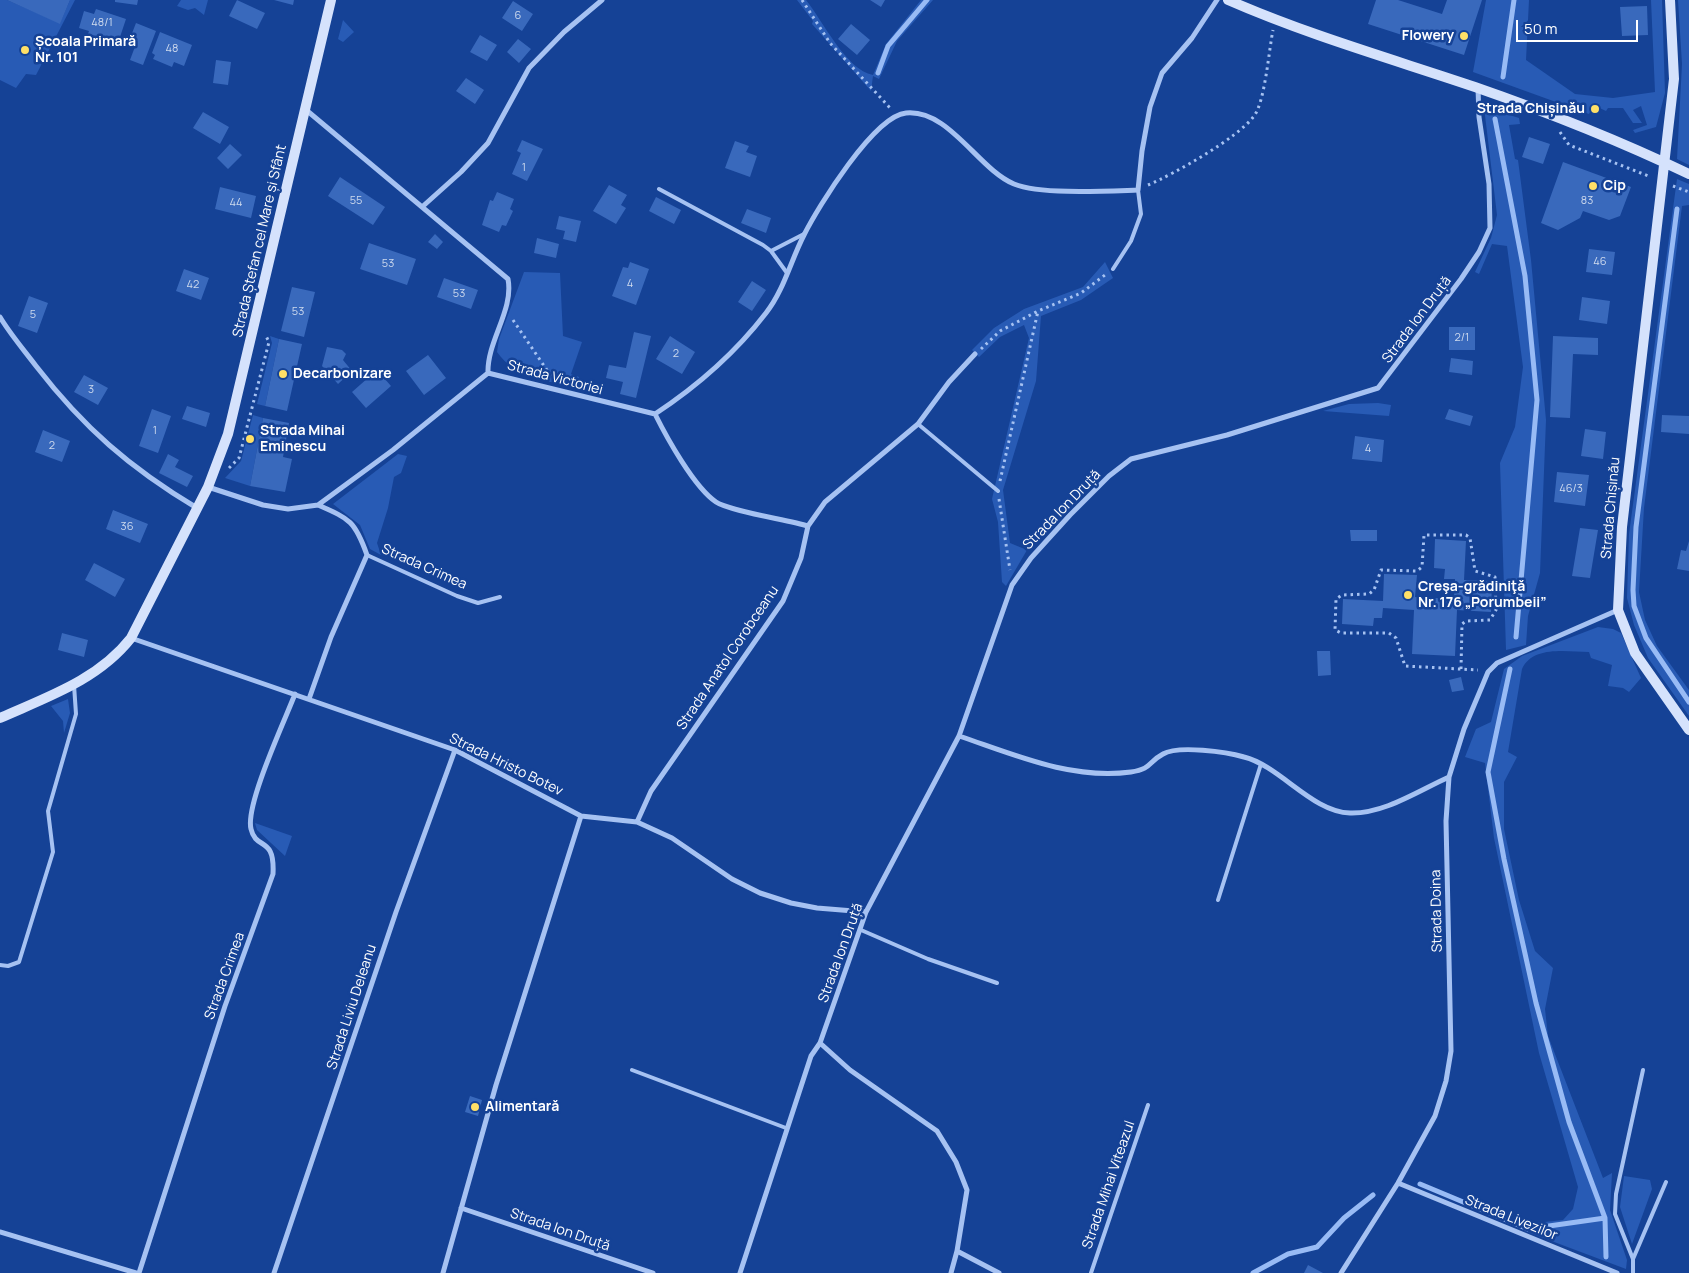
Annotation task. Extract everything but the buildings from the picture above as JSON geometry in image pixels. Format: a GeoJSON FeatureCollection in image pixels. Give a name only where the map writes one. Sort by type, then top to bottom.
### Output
{"type":"FeatureCollection","features":[{"type":"Feature","properties":{"kind":"main road","name":"Strada Ștefan cel Mare și Sfânt"},"geometry":{"type":"LineString","coordinates":[[0,718],[74,685],[107,664],[131,638],[208,486],[228,434],[331,0]]}},
{"type":"Feature","properties":{"kind":"main road"},"geometry":{"type":"LineString","coordinates":[[1228,0],[1274,20],[1478,88],[1689,174]]}},
{"type":"Feature","properties":{"kind":"main road","name":"Strada Chișinău"},"geometry":{"type":"LineString","coordinates":[[1670,0],[1674,79],[1622,527],[1618,610],[1636,653],[1689,730]]}},
{"type":"Feature","properties":{"kind":"street"},"geometry":{"type":"LineString","coordinates":[[422,208],[461,172],[488,143],[529,68],[564,32],[602,0]]}},
{"type":"Feature","properties":{"kind":"street"},"geometry":{"type":"LineString","coordinates":[[808,526],[716,503],[702,489],[666,436],[655,414],[714,370],[767,312],[804,234],[859,150],[880,126],[896,116],[907,113],[926,116],[935,121],[994,170],[1014,184],[1046,190],[1138,190],[1142,151],[1150,107],[1162,73],[1192,38],[1218,0]]}},
{"type":"Feature","properties":{"kind":"street","name":"Strada Ion Druță"},"geometry":{"type":"LineString","coordinates":[[740,1273],[811,1056],[820,1043],[866,912],[959,736],[1012,585],[1031,558],[1070,515],[1109,476],[1130,459],[1227,434],[1378,388],[1461,279],[1479,252],[1490,228],[1489,184],[1478,117],[1478,88]]}},
{"type":"Feature","properties":{"kind":"street","name":"Strada Victoriei"},"geometry":{"type":"LineString","coordinates":[[305,109],[508,278],[510,287],[488,359],[488,373],[655,414]]}},
{"type":"Feature","properties":{"kind":"street"},"geometry":{"type":"LineString","coordinates":[[0,317],[55,391],[81,420],[113,451],[159,486],[197,508]]}},
{"type":"Feature","properties":{"kind":"street","name":"Strada Anatol Corobceanu"},"geometry":{"type":"LineString","coordinates":[[637,822],[651,791],[783,600],[801,558],[808,526],[825,502],[918,424],[948,382],[975,354]]}},
{"type":"Feature","properties":{"kind":"street"},"geometry":{"type":"LineString","coordinates":[[208,486],[263,505],[288,509],[318,505],[393,450],[488,373]]}},
{"type":"Feature","properties":{"kind":"street","name":"Strada Crimea"},"geometry":{"type":"LineString","coordinates":[[309,698],[331,637],[367,554],[360,535],[348,518],[318,505]]}},
{"type":"Feature","properties":{"kind":"street"},"geometry":{"type":"LineString","coordinates":[[1488,672],[1497,663],[1618,610]]}},
{"type":"Feature","properties":{"kind":"street","name":"Strada Hristo Botev"},"geometry":{"type":"LineString","coordinates":[[131,638],[455,750],[581,816],[637,822],[672,838],[732,879],[760,892],[791,903],[817,908],[866,912]]}},
{"type":"Feature","properties":{"kind":"street","name":"Strada Doina"},"geometry":{"type":"LineString","coordinates":[[1342,1273],[1398,1183],[1435,1116],[1446,1081],[1451,1051],[1446,821],[1449,777],[1464,729],[1488,672]]}},
{"type":"Feature","properties":{"kind":"street","name":"Strada Crimea"},"geometry":{"type":"LineString","coordinates":[[137,1273],[225,1006],[273,874],[274,857],[269,847],[255,838],[251,828],[253,806],[295,694]]}},
{"type":"Feature","properties":{"kind":"street"},"geometry":{"type":"LineString","coordinates":[[959,736],[1044,766],[1068,771],[1129,772],[1147,769],[1162,754],[1175,749],[1245,757],[1261,764],[1330,808],[1349,813],[1376,810],[1449,777]]}},
{"type":"Feature","properties":{"kind":"street","name":"Strada Liviu Deleanu"},"geometry":{"type":"LineString","coordinates":[[274,1273],[396,912],[455,750]]}},
{"type":"Feature","properties":{"kind":"street"},"geometry":{"type":"LineString","coordinates":[[443,1273],[496,1084],[581,816]]}},
{"type":"Feature","properties":{"kind":"street"},"geometry":{"type":"LineString","coordinates":[[820,1043],[850,1070],[937,1131],[956,1162],[967,1190],[957,1251],[951,1273]]}},
{"type":"Feature","properties":{"kind":"street","name":"Strada Livezilor"},"geometry":{"type":"LineString","coordinates":[[1398,1183],[1617,1273]]}},
{"type":"Feature","properties":{"kind":"street","name":"Strada Ion Druță"},"geometry":{"type":"LineString","coordinates":[[460,1208],[653,1273]]}},
{"type":"Feature","properties":{"kind":"street"},"geometry":{"type":"LineString","coordinates":[[0,1232],[137,1273]]}},
{"type":"Feature","properties":{"kind":"street"},"geometry":{"type":"LineString","coordinates":[[957,1251],[999,1273]]}},
{"type":"Feature","properties":{"kind":"lane"},"geometry":{"type":"LineString","coordinates":[[659,189],[771,251],[786,273]]}},
{"type":"Feature","properties":{"kind":"lane"},"geometry":{"type":"LineString","coordinates":[[1113,269],[1131,241],[1141,214],[1138,190]]}},
{"type":"Feature","properties":{"kind":"lane"},"geometry":{"type":"LineString","coordinates":[[771,251],[804,234]]}},
{"type":"Feature","properties":{"kind":"lane"},"geometry":{"type":"LineString","coordinates":[[918,424],[998,491]]}},
{"type":"Feature","properties":{"kind":"lane","name":"Strada Crimea"},"geometry":{"type":"LineString","coordinates":[[367,554],[457,596],[478,603],[500,597]]}},
{"type":"Feature","properties":{"kind":"lane"},"geometry":{"type":"LineString","coordinates":[[0,965],[8,966],[19,962],[53,852],[48,811],[76,714],[74,685]]}},
{"type":"Feature","properties":{"kind":"lane"},"geometry":{"type":"LineString","coordinates":[[1218,900],[1261,764]]}},
{"type":"Feature","properties":{"kind":"lane"},"geometry":{"type":"LineString","coordinates":[[861,930],[928,959],[997,983]]}},
{"type":"Feature","properties":{"kind":"lane"},"geometry":{"type":"LineString","coordinates":[[632,1070],[786,1128]]}},
{"type":"Feature","properties":{"kind":"lane"},"geometry":{"type":"LineString","coordinates":[[1633,1273],[1633,1259],[1615,1214],[1616,1194],[1643,1070]]}},
{"type":"Feature","properties":{"kind":"lane","name":"Strada Mihai Viteazul"},"geometry":{"type":"LineString","coordinates":[[1091,1273],[1148,1105]]}},
{"type":"Feature","properties":{"kind":"lane"},"geometry":{"type":"LineString","coordinates":[[1633,1259],[1666,1182]]}},
{"type":"Feature","properties":{"kind":"path"},"geometry":{"type":"LineString","coordinates":[[802,0],[830,43],[896,116]]}},
{"type":"Feature","properties":{"kind":"path"},"geometry":{"type":"LineString","coordinates":[[1138,190],[1170,176],[1232,136],[1254,116],[1260,103],[1274,20]]}},
{"type":"Feature","properties":{"kind":"path"},"geometry":{"type":"LineString","coordinates":[[1266,31],[1282,36]]}},
{"type":"Feature","properties":{"kind":"path"},"geometry":{"type":"LineString","coordinates":[[1558,131],[1569,145],[1689,192]]}},
{"type":"Feature","properties":{"kind":"path"},"geometry":{"type":"LineString","coordinates":[[975,354],[1000,331],[1038,311],[1081,294],[1113,269]]}},
{"type":"Feature","properties":{"kind":"path"},"geometry":{"type":"LineString","coordinates":[[504,308],[561,390]]}},
{"type":"Feature","properties":{"kind":"path"},"geometry":{"type":"LineString","coordinates":[[1012,585],[998,491],[1038,311]]}},
{"type":"Feature","properties":{"kind":"path"},"geometry":{"type":"LineString","coordinates":[[1461,670],[1462,624],[1466,621],[1490,620],[1496,610],[1495,577],[1475,571],[1470,538],[1466,535],[1424,535],[1422,567],[1417,571],[1381,570],[1374,590],[1369,594],[1342,595],[1336,598],[1335,630],[1341,633],[1389,633],[1396,638],[1405,666],[1488,672]]}},
{"type":"Feature","properties":{"kind":"shaded area","name":"Școala Primară Nr. 101"},"geometry":{"type":"Polygon","coordinates":[[[0,0],[7,0],[60,23],[70,0],[75,0],[36,75],[26,74],[16,88],[0,80],[0,0]]]}},
{"type":"Feature","properties":{"kind":"shaded area"},"geometry":{"type":"Polygon","coordinates":[[[181,0],[208,0],[204,15],[195,8],[188,10],[177,6],[181,0]]]}},
{"type":"Feature","properties":{"kind":"shaded area"},"geometry":{"type":"Polygon","coordinates":[[[797,0],[806,0],[844,55],[863,71],[873,75],[886,44],[921,0],[933,0],[897,41],[879,79],[873,76],[871,91],[812,24],[813,21],[797,0]]]}},
{"type":"Feature","properties":{"kind":"shaded area"},"geometry":{"type":"Polygon","coordinates":[[[1486,0],[1529,0],[1526,60],[1575,94],[1613,98],[1655,92],[1651,0],[1662,0],[1665,93],[1656,127],[1635,133],[1633,130],[1647,125],[1641,106],[1633,110],[1642,123],[1633,123],[1623,108],[1608,108],[1606,111],[1593,105],[1589,114],[1473,72],[1486,0]]]}},
{"type":"Feature","properties":{"kind":"shaded area"},"geometry":{"type":"Polygon","coordinates":[[[1678,0],[1689,0],[1689,165],[1677,159],[1682,64],[1678,0]]]}},
{"type":"Feature","properties":{"kind":"shaded area"},"geometry":{"type":"Polygon","coordinates":[[[343,20],[354,32],[343,42],[338,39],[343,20]]]}},
{"type":"Feature","properties":{"kind":"shaded area"},"geometry":{"type":"Polygon","coordinates":[[[1484,107],[1519,118],[1520,124],[1509,125],[1515,159],[1518,160],[1531,260],[1546,420],[1540,573],[1528,616],[1526,645],[1506,650],[1500,463],[1515,427],[1523,367],[1507,246],[1492,244],[1479,274],[1475,272],[1491,238],[1497,215],[1484,107]]]}},
{"type":"Feature","properties":{"kind":"shaded area"},"geometry":{"type":"Polygon","coordinates":[[[1677,179],[1689,184],[1689,205],[1682,206],[1644,508],[1639,592],[1645,620],[1657,646],[1689,690],[1689,716],[1648,658],[1634,625],[1627,598],[1629,534],[1677,179]]]}},
{"type":"Feature","properties":{"kind":"shaded area"},"geometry":{"type":"Polygon","coordinates":[[[1105,262],[1113,278],[1081,300],[1041,316],[1036,381],[1003,490],[1010,543],[1027,550],[1006,586],[1002,582],[998,522],[992,499],[1029,338],[1024,325],[1000,337],[979,357],[972,350],[994,328],[1024,309],[1083,287],[1105,262]]]}},
{"type":"Feature","properties":{"kind":"shaded area"},"geometry":{"type":"Polygon","coordinates":[[[524,272],[560,273],[563,336],[582,342],[571,374],[579,377],[576,387],[543,380],[522,373],[504,361],[497,352],[499,339],[524,272]]]}},
{"type":"Feature","properties":{"kind":"shaded area"},"geometry":{"type":"Polygon","coordinates":[[[270,336],[279,339],[265,406],[257,404],[272,343],[270,336]]]}},
{"type":"Feature","properties":{"kind":"shaded area"},"geometry":{"type":"Polygon","coordinates":[[[1378,403],[1391,405],[1389,416],[1323,411],[1349,404],[1378,403]]]}},
{"type":"Feature","properties":{"kind":"shaded area"},"geometry":{"type":"Polygon","coordinates":[[[253,415],[263,418],[250,486],[225,478],[241,461],[253,415]]]}},
{"type":"Feature","properties":{"kind":"shaded area"},"geometry":{"type":"Polygon","coordinates":[[[398,454],[407,456],[401,473],[394,477],[388,508],[377,543],[381,555],[370,549],[360,525],[333,504],[398,454]]]}},
{"type":"Feature","properties":{"kind":"shaded area"},"geometry":{"type":"Polygon","coordinates":[[[1598,627],[1613,629],[1621,633],[1641,678],[1629,692],[1623,688],[1608,686],[1612,665],[1591,658],[1589,652],[1561,651],[1542,653],[1527,661],[1522,669],[1508,752],[1517,757],[1504,782],[1504,829],[1519,900],[1535,951],[1553,968],[1545,1009],[1548,1036],[1603,1178],[1612,1173],[1610,1210],[1627,1260],[1626,1269],[1525,1231],[1526,1224],[1563,1220],[1573,1209],[1578,1187],[1539,1053],[1494,838],[1485,763],[1465,757],[1476,729],[1491,722],[1504,669],[1522,656],[1598,627]]]}},
{"type":"Feature","properties":{"kind":"shaded area"},"geometry":{"type":"Polygon","coordinates":[[[68,699],[70,713],[64,733],[63,721],[51,706],[68,699]]]}},
{"type":"Feature","properties":{"kind":"shaded area"},"geometry":{"type":"Polygon","coordinates":[[[255,823],[292,836],[285,856],[257,830],[255,823]]]}},
{"type":"Feature","properties":{"kind":"shaded area"},"geometry":{"type":"Polygon","coordinates":[[[1624,1176],[1650,1180],[1652,1189],[1632,1244],[1620,1207],[1624,1176]]]}},
{"type":"Feature","properties":{"kind":"waterway"},"geometry":{"type":"LineString","coordinates":[[878,73],[888,46],[927,0]]}},
{"type":"Feature","properties":{"kind":"waterway"},"geometry":{"type":"LineString","coordinates":[[1503,77],[1514,0]]}},
{"type":"Feature","properties":{"kind":"waterway"},"geometry":{"type":"LineString","coordinates":[[1495,119],[1525,276],[1537,400],[1516,637]]}},
{"type":"Feature","properties":{"kind":"waterway"},"geometry":{"type":"LineString","coordinates":[[1677,209],[1636,527],[1633,590],[1634,606],[1646,638],[1689,702]]}},
{"type":"Feature","properties":{"kind":"waterway"},"geometry":{"type":"LineString","coordinates":[[1510,669],[1488,772],[1504,859],[1536,1003],[1569,1122],[1605,1218],[1606,1257]]}},
{"type":"Feature","properties":{"kind":"waterway"},"geometry":{"type":"LineString","coordinates":[[1420,1184],[1528,1229],[1605,1218]]}},
{"type":"Feature","properties":{"kind":"waterway"},"geometry":{"type":"LineString","coordinates":[[1253,1273],[1288,1254],[1317,1247],[1344,1218],[1373,1195]]}},
{"type":"Feature","properties":{"kind":"place","name":"Flowery"},"geometry":{"type":"Point","coordinates":[1464,36]}},
{"type":"Feature","properties":{"kind":"place","name":"Școala Primară Nr. 101"},"geometry":{"type":"Point","coordinates":[25,50]}},
{"type":"Feature","properties":{"kind":"place","name":"Strada Chișinău"},"geometry":{"type":"Point","coordinates":[1595,109]}},
{"type":"Feature","properties":{"kind":"place","name":"Cip"},"geometry":{"type":"Point","coordinates":[1593,186]}},
{"type":"Feature","properties":{"kind":"place","name":"Decarbonizare"},"geometry":{"type":"Point","coordinates":[283,374]}},
{"type":"Feature","properties":{"kind":"place","name":"Strada Mihai Eminescu"},"geometry":{"type":"Point","coordinates":[250,439]}},
{"type":"Feature","properties":{"kind":"place","name":"Creşa-grădiniţă Nr. 176 „Porumbeii”"},"geometry":{"type":"Point","coordinates":[1408,595]}},
{"type":"Feature","properties":{"kind":"place","name":"Alimentară"},"geometry":{"type":"Point","coordinates":[475,1107]}}]}
